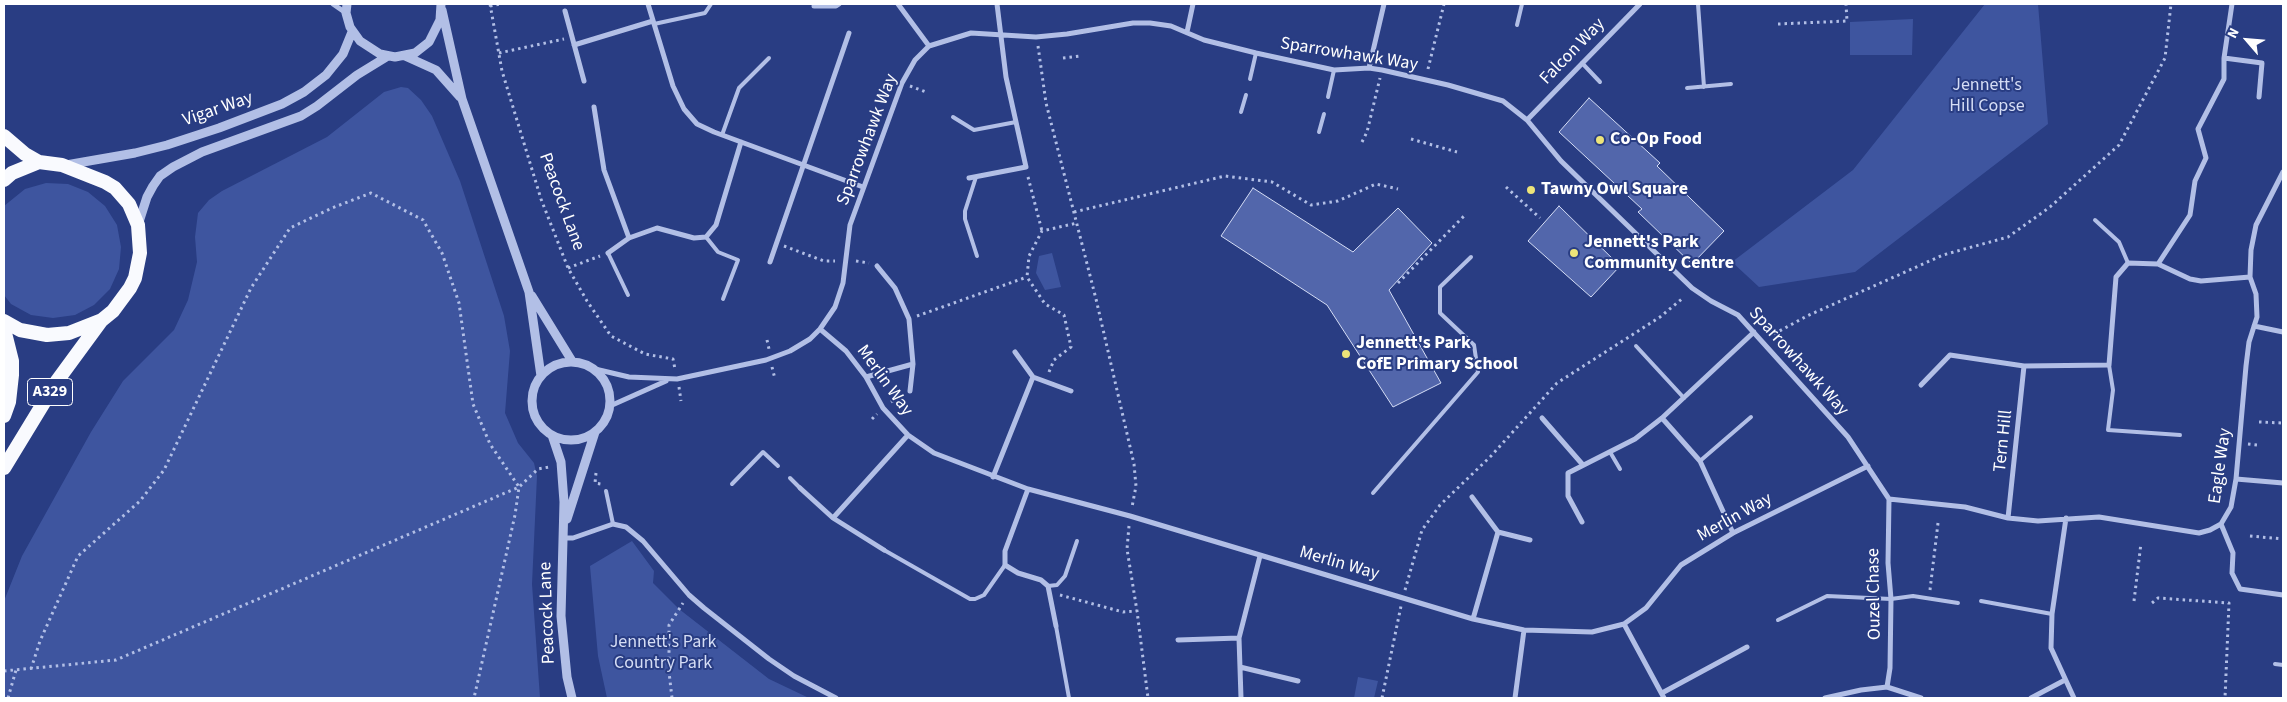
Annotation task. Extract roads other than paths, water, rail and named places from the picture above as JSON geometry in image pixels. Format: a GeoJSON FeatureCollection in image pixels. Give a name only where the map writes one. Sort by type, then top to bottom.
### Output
{"type":"FeatureCollection","features":[{"type":"Feature","properties":{"kind":"highway","name":"A329"},"geometry":{"type":"LineString","coordinates":[[4,136],[25,154],[40,162],[62,165],[94,177],[115,188],[129,204],[138,225],[140,253],[135,278],[122,301],[102,320],[61,374],[4,468]]}},
{"type":"Feature","properties":{"kind":"highway","name":"A329"},"geometry":{"type":"LineString","coordinates":[[4,180],[12,173],[40,162]]}},
{"type":"Feature","properties":{"kind":"highway","name":"A329"},"geometry":{"type":"LineString","coordinates":[[4,321],[20,330],[47,335],[69,333],[102,320]]}},
{"type":"Feature","properties":{"kind":"highway","name":"A329"},"geometry":{"type":"LineString","coordinates":[[4,329],[12,361],[12,375],[9,402],[4,416]]}},
{"type":"Feature","properties":{"kind":"street"},"geometry":{"type":"LineString","coordinates":[[333,4],[346,14]]}},
{"type":"Feature","properties":{"kind":"street"},"geometry":{"type":"LineString","coordinates":[[346,4],[346,14],[352,32],[364,45],[388,56],[404,56],[415,53],[429,42],[438,26],[441,7]]}},
{"type":"Feature","properties":{"kind":"street"},"geometry":{"type":"LineString","coordinates":[[648,4],[673,86],[684,109],[697,124],[722,135],[863,186]]}},
{"type":"Feature","properties":{"kind":"street"},"geometry":{"type":"LineString","coordinates":[[814,6],[836,6],[839,4]]}},
{"type":"Feature","properties":{"kind":"street"},"geometry":{"type":"LineString","coordinates":[[898,4],[929,46]]}},
{"type":"Feature","properties":{"kind":"street"},"geometry":{"type":"LineString","coordinates":[[973,178],[1026,167],[1006,77],[997,4]]}},
{"type":"Feature","properties":{"kind":"street"},"geometry":{"type":"LineString","coordinates":[[1187,32],[1193,4]]}},
{"type":"Feature","properties":{"kind":"street"},"geometry":{"type":"LineString","coordinates":[[1369,68],[1384,4]]}},
{"type":"Feature","properties":{"kind":"street","name":"Falcon Way"},"geometry":{"type":"LineString","coordinates":[[1527,120],[1640,4]]}},
{"type":"Feature","properties":{"kind":"street"},"geometry":{"type":"LineString","coordinates":[[2158,264],[2190,215],[2194,181],[2206,158],[2198,129],[2224,78],[2224,58],[2232,4]]}},
{"type":"Feature","properties":{"kind":"street"},"geometry":{"type":"LineString","coordinates":[[441,7],[462,99],[529,292],[541,376]]}},
{"type":"Feature","properties":{"kind":"street"},"geometry":{"type":"LineString","coordinates":[[565,11],[584,81]]}},
{"type":"Feature","properties":{"kind":"street"},"geometry":{"type":"LineString","coordinates":[[574,44],[654,23]]}},
{"type":"Feature","properties":{"kind":"street","name":"Sparrowhawk Way"},"geometry":{"type":"LineString","coordinates":[[610,406],[668,380],[766,360],[790,351],[810,339],[820,329],[835,307],[843,283],[850,225],[902,83],[915,60],[929,46],[971,33],[1000,36],[1067,34],[1133,23],[1170,26],[1204,40],[1334,70],[1369,68],[1382,70],[1448,85],[1503,101],[1527,120],[1561,161],[1692,288],[1711,301],[1738,315],[1848,438],[1889,499]]}},
{"type":"Feature","properties":{"kind":"street","name":"Vigar Way"},"geometry":{"type":"LineString","coordinates":[[62,165],[135,153],[167,145],[282,104],[304,92],[326,75],[343,54],[352,32]]}},
{"type":"Feature","properties":{"kind":"street"},"geometry":{"type":"LineString","coordinates":[[770,262],[849,32]]}},
{"type":"Feature","properties":{"kind":"street","name":"Vigar Way"},"geometry":{"type":"LineString","coordinates":[[138,225],[153,186],[160,176],[173,167],[202,152],[301,116],[357,75],[388,56]]}},
{"type":"Feature","properties":{"kind":"street"},"geometry":{"type":"LineString","coordinates":[[404,56],[436,70],[462,99]]}},
{"type":"Feature","properties":{"kind":"street"},"geometry":{"type":"LineString","coordinates":[[2224,58],[2262,63],[2259,97]]}},
{"type":"Feature","properties":{"kind":"street"},"geometry":{"type":"LineString","coordinates":[[594,107],[604,170],[628,238]]}},
{"type":"Feature","properties":{"kind":"street"},"geometry":{"type":"LineString","coordinates":[[608,253],[628,238],[657,228],[694,238],[706,237],[716,224],[741,142]]}},
{"type":"Feature","properties":{"kind":"street","name":"Eagle Way"},"geometry":{"type":"LineString","coordinates":[[1889,499],[1965,507],[2008,518],[2038,521],[2099,517],[2152,527],[2199,533],[2221,524],[2231,507],[2236,479],[2246,366],[2257,306],[2250,277],[2250,263],[2256,226],[2283,172]]}},
{"type":"Feature","properties":{"kind":"street"},"geometry":{"type":"LineString","coordinates":[[1921,385],[1950,354],[2024,366],[2109,365],[2116,277],[2128,263],[2158,264],[2190,279],[2201,281],[2250,277]]}},
{"type":"Feature","properties":{"kind":"street"},"geometry":{"type":"LineString","coordinates":[[877,266],[895,288],[909,319],[913,364],[910,391]]}},
{"type":"Feature","properties":{"kind":"street"},"geometry":{"type":"LineString","coordinates":[[529,292],[572,361]]}},
{"type":"Feature","properties":{"kind":"street"},"geometry":{"type":"LineString","coordinates":[[2254,326],[2283,332]]}},
{"type":"Feature","properties":{"kind":"street","name":"Merlin Way"},"geometry":{"type":"LineString","coordinates":[[820,329],[846,351],[866,378],[883,408],[908,435],[934,453],[1028,489],[1130,516],[1473,619],[1524,630],[1592,632],[1624,624],[1646,608],[1681,565],[1734,533],[1868,466]]}},
{"type":"Feature","properties":{"kind":"street"},"geometry":{"type":"LineString","coordinates":[[1582,522],[1568,496],[1568,474],[1635,439],[1662,418],[1754,332]]}},
{"type":"Feature","properties":{"kind":"street"},"geometry":{"type":"LineString","coordinates":[[1015,352],[1033,378],[1070,391]]}},
{"type":"Feature","properties":{"kind":"street"},"geometry":{"type":"LineString","coordinates":[[572,361],[595,369],[607,386],[610,406],[605,420],[595,432],[574,440],[562,439],[552,435],[540,424],[532,408],[533,391],[541,376],[550,368],[572,361]]}},
{"type":"Feature","properties":{"kind":"street"},"geometry":{"type":"LineString","coordinates":[[866,378],[913,364]]}},
{"type":"Feature","properties":{"kind":"street","name":"Tern Hill"},"geometry":{"type":"LineString","coordinates":[[2008,518],[2024,366]]}},
{"type":"Feature","properties":{"kind":"street","name":"Sparrowhawk Way"},"geometry":{"type":"LineString","coordinates":[[595,369],[629,377],[668,380]]}},
{"type":"Feature","properties":{"kind":"street"},"geometry":{"type":"LineString","coordinates":[[993,477],[1033,378]]}},
{"type":"Feature","properties":{"kind":"street"},"geometry":{"type":"LineString","coordinates":[[1542,418],[1583,465]]}},
{"type":"Feature","properties":{"kind":"street"},"geometry":{"type":"LineString","coordinates":[[1662,418],[1700,461],[1734,533]]}},
{"type":"Feature","properties":{"kind":"street","name":"Peacock Lane"},"geometry":{"type":"LineString","coordinates":[[564,526],[595,432]]}},
{"type":"Feature","properties":{"kind":"street","name":"Peacock Lane"},"geometry":{"type":"LineString","coordinates":[[552,435],[561,462],[564,526],[561,616],[567,677],[572,698]]}},
{"type":"Feature","properties":{"kind":"street"},"geometry":{"type":"LineString","coordinates":[[834,518],[908,435]]}},
{"type":"Feature","properties":{"kind":"street"},"geometry":{"type":"LineString","coordinates":[[2236,479],[2283,482]]}},
{"type":"Feature","properties":{"kind":"street"},"geometry":{"type":"LineString","coordinates":[[800,488],[834,518],[884,550]]}},
{"type":"Feature","properties":{"kind":"street"},"geometry":{"type":"LineString","coordinates":[[1028,489],[1006,551],[1005,565],[1018,573],[1041,580],[1048,586],[1056,626]]}},
{"type":"Feature","properties":{"kind":"street"},"geometry":{"type":"LineString","coordinates":[[1472,497],[1498,532],[1530,540]]}},
{"type":"Feature","properties":{"kind":"street","name":"Ouzel Chase"},"geometry":{"type":"LineString","coordinates":[[1887,687],[1890,668],[1891,599],[1888,563],[1889,499]]}},
{"type":"Feature","properties":{"kind":"street"},"geometry":{"type":"LineString","coordinates":[[2066,518],[2052,614],[2051,648],[2074,698]]}},
{"type":"Feature","properties":{"kind":"street"},"geometry":{"type":"LineString","coordinates":[[563,538],[573,538],[613,524],[626,527],[638,536],[689,595],[769,659],[794,676],[836,698]]}},
{"type":"Feature","properties":{"kind":"street"},"geometry":{"type":"LineString","coordinates":[[2221,524],[2232,552],[2232,572],[2240,589],[2283,595]]}},
{"type":"Feature","properties":{"kind":"street"},"geometry":{"type":"LineString","coordinates":[[1473,619],[1498,532]]}},
{"type":"Feature","properties":{"kind":"street"},"geometry":{"type":"LineString","coordinates":[[1241,698],[1239,638],[1260,556]]}},
{"type":"Feature","properties":{"kind":"street"},"geometry":{"type":"LineString","coordinates":[[1624,624],[1663,696],[1747,647]]}},
{"type":"Feature","properties":{"kind":"street"},"geometry":{"type":"LineString","coordinates":[[1515,698],[1524,630]]}},
{"type":"Feature","properties":{"kind":"street"},"geometry":{"type":"LineString","coordinates":[[1178,640],[1239,638]]}},
{"type":"Feature","properties":{"kind":"street"},"geometry":{"type":"LineString","coordinates":[[1240,667],[1298,681]]}},
{"type":"Feature","properties":{"kind":"street"},"geometry":{"type":"LineString","coordinates":[[2030,698],[2065,680]]}},
{"type":"Feature","properties":{"kind":"street"},"geometry":{"type":"LineString","coordinates":[[1825,698],[1861,690],[1887,687],[1921,698]]}},
{"type":"Feature","properties":{"kind":"lane"},"geometry":{"type":"LineString","coordinates":[[654,23],[705,12],[712,4]]}},
{"type":"Feature","properties":{"kind":"lane"},"geometry":{"type":"LineString","coordinates":[[1517,25],[1522,4]]}},
{"type":"Feature","properties":{"kind":"lane"},"geometry":{"type":"LineString","coordinates":[[1698,4],[1704,87]]}},
{"type":"Feature","properties":{"kind":"lane"},"geometry":{"type":"LineString","coordinates":[[1250,79],[1256,53]]}},
{"type":"Feature","properties":{"kind":"lane"},"geometry":{"type":"LineString","coordinates":[[722,135],[739,88],[769,58]]}},
{"type":"Feature","properties":{"kind":"lane"},"geometry":{"type":"LineString","coordinates":[[1582,63],[1600,82]]}},
{"type":"Feature","properties":{"kind":"lane"},"geometry":{"type":"LineString","coordinates":[[1328,97],[1334,70]]}},
{"type":"Feature","properties":{"kind":"lane"},"geometry":{"type":"LineString","coordinates":[[1687,88],[1732,84]]}},
{"type":"Feature","properties":{"kind":"lane"},"geometry":{"type":"LineString","coordinates":[[1241,112],[1246,95]]}},
{"type":"Feature","properties":{"kind":"lane"},"geometry":{"type":"LineString","coordinates":[[1319,132],[1324,114]]}},
{"type":"Feature","properties":{"kind":"lane"},"geometry":{"type":"LineString","coordinates":[[953,117],[974,130],[1016,122]]}},
{"type":"Feature","properties":{"kind":"lane"},"geometry":{"type":"LineString","coordinates":[[973,178],[965,211],[965,219],[977,256]]}},
{"type":"Feature","properties":{"kind":"lane"},"geometry":{"type":"LineString","coordinates":[[2095,220],[2119,242],[2128,263]]}},
{"type":"Feature","properties":{"kind":"lane"},"geometry":{"type":"LineString","coordinates":[[706,237],[718,252],[738,260],[723,299]]}},
{"type":"Feature","properties":{"kind":"lane"},"geometry":{"type":"LineString","coordinates":[[608,253],[628,296]]}},
{"type":"Feature","properties":{"kind":"lane"},"geometry":{"type":"LineString","coordinates":[[1373,493],[1478,372],[1474,345],[1440,313],[1440,287],[1471,257]]}},
{"type":"Feature","properties":{"kind":"lane"},"geometry":{"type":"LineString","coordinates":[[1636,346],[1684,398]]}},
{"type":"Feature","properties":{"kind":"lane"},"geometry":{"type":"LineString","coordinates":[[2109,365],[2113,390],[2108,430],[2180,435]]}},
{"type":"Feature","properties":{"kind":"lane"},"geometry":{"type":"LineString","coordinates":[[1700,461],[1751,417]]}},
{"type":"Feature","properties":{"kind":"lane"},"geometry":{"type":"LineString","coordinates":[[732,484],[763,452],[778,466]]}},
{"type":"Feature","properties":{"kind":"lane"},"geometry":{"type":"LineString","coordinates":[[1610,452],[1620,470]]}},
{"type":"Feature","properties":{"kind":"lane"},"geometry":{"type":"LineString","coordinates":[[790,478],[800,488]]}},
{"type":"Feature","properties":{"kind":"lane"},"geometry":{"type":"LineString","coordinates":[[606,490],[613,524]]}},
{"type":"Feature","properties":{"kind":"lane"},"geometry":{"type":"LineString","coordinates":[[1048,586],[1057,585],[1065,576],[1077,541]]}},
{"type":"Feature","properties":{"kind":"lane"},"geometry":{"type":"LineString","coordinates":[[884,550],[970,599],[984,595],[1005,565]]}},
{"type":"Feature","properties":{"kind":"lane"},"geometry":{"type":"LineString","coordinates":[[1778,620],[1827,596],[1891,599],[1914,596],[1958,603]]}},
{"type":"Feature","properties":{"kind":"lane"},"geometry":{"type":"LineString","coordinates":[[1981,601],[2052,614]]}},
{"type":"Feature","properties":{"kind":"lane"},"geometry":{"type":"LineString","coordinates":[[1056,626],[1069,698]]}},
{"type":"Feature","properties":{"kind":"lane"},"geometry":{"type":"LineString","coordinates":[[2275,664],[2283,665]]}},
{"type":"Feature","properties":{"kind":"place","name":"Co-Op Food"},"geometry":{"type":"Point","coordinates":[1600,140]}},
{"type":"Feature","properties":{"kind":"place","name":"Tawny Owl Square"},"geometry":{"type":"Point","coordinates":[1531,190]}},
{"type":"Feature","properties":{"kind":"place","name":"Jennett's Park Community Centre"},"geometry":{"type":"Point","coordinates":[1574,253]}},
{"type":"Feature","properties":{"kind":"place","name":"Jennett's Park CofE Primary School"},"geometry":{"type":"Point","coordinates":[1346,354]}},
{"type":"Feature","properties":{"kind":"park label","name":"Jennett's Hill Copse"},"geometry":{"type":"Point","coordinates":[1987,96]}},
{"type":"Feature","properties":{"kind":"park label","name":"Jennett's Park Country Park"},"geometry":{"type":"Point","coordinates":[663,653]}}]}
